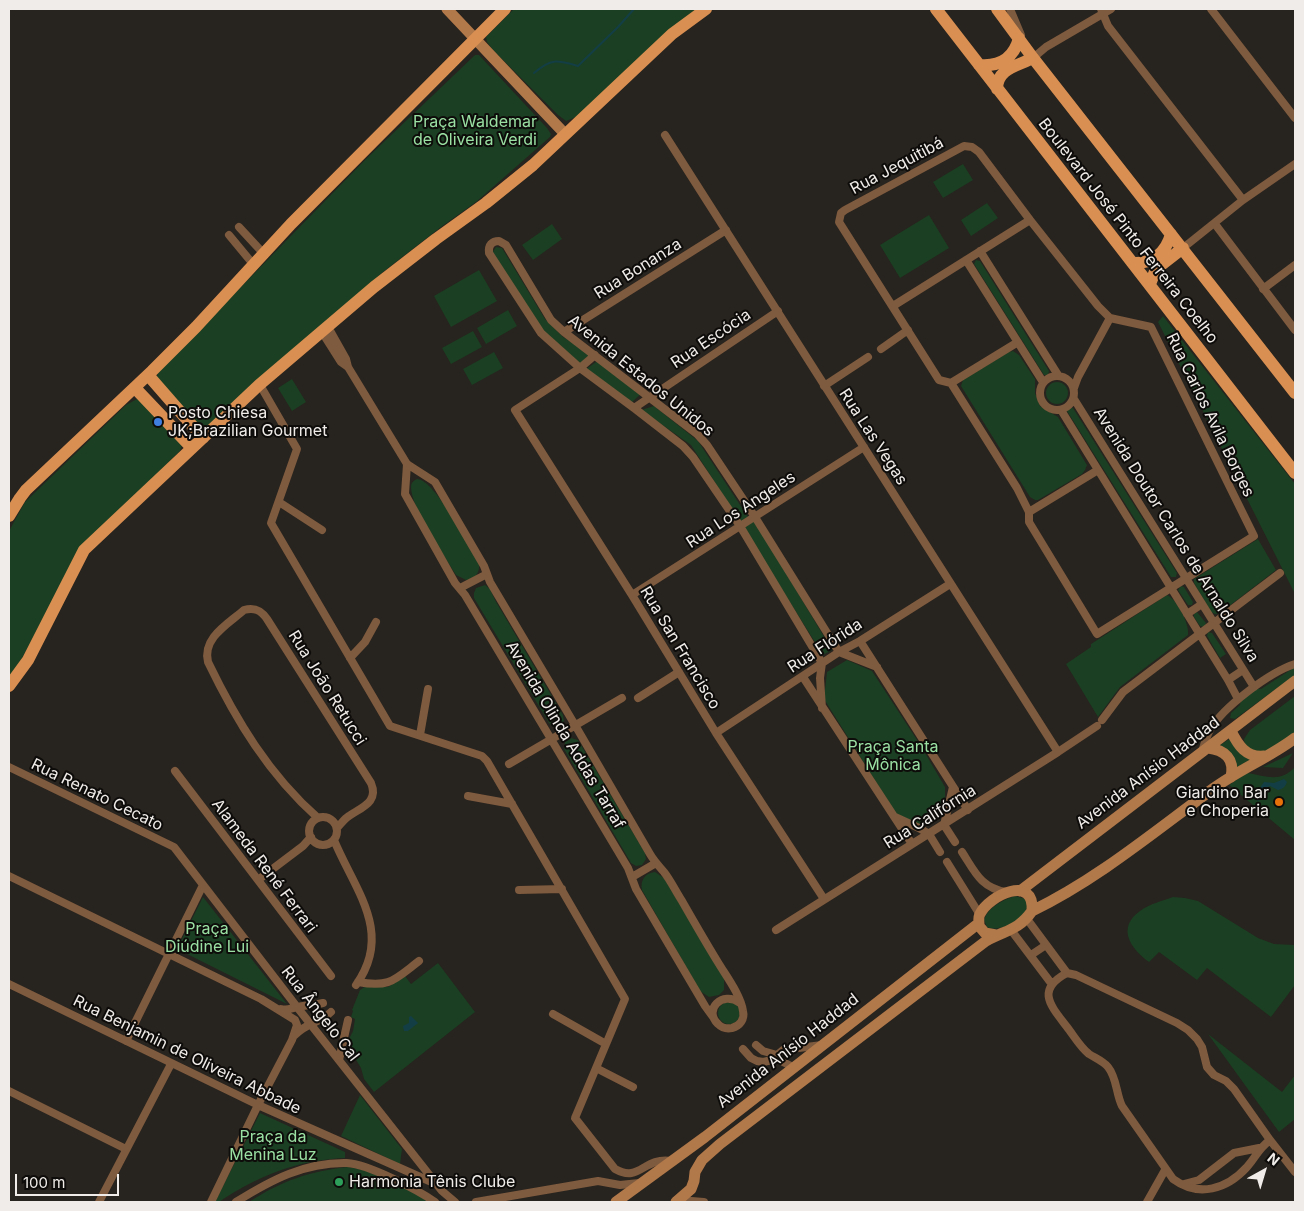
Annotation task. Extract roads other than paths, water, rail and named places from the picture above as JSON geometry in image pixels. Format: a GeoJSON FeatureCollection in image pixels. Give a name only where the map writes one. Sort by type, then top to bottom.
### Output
{"type":"FeatureCollection","features":[{"type":"Feature","properties":{"kind":"main road"},"geometry":{"type":"LineString","coordinates":[[447,9],[565,134]]}},
{"type":"Feature","properties":{"kind":"main road"},"geometry":{"type":"LineString","coordinates":[[9,516],[26,490],[136,388],[263,253],[505,9]]}},
{"type":"Feature","properties":{"kind":"main road"},"geometry":{"type":"LineString","coordinates":[[9,686],[28,660],[84,550],[260,385],[374,287],[486,203],[533,165],[672,34],[706,9]]}},
{"type":"Feature","properties":{"kind":"main road","name":"Boulevard José Pinto Ferreira Coelho"},"geometry":{"type":"LineString","coordinates":[[936,9],[1295,473]]}},
{"type":"Feature","properties":{"kind":"main road","name":"Boulevard José Pinto Ferreira Coelho"},"geometry":{"type":"LineString","coordinates":[[997,9],[1295,392]]}},
{"type":"Feature","properties":{"kind":"main road"},"geometry":{"type":"LineString","coordinates":[[980,65],[997,65],[1006,61],[1017,47],[1026,48]]}},
{"type":"Feature","properties":{"kind":"main road"},"geometry":{"type":"LineString","coordinates":[[997,89],[997,82],[1026,48]]}},
{"type":"Feature","properties":{"kind":"main road"},"geometry":{"type":"LineString","coordinates":[[1133,263],[1146,262],[1158,257],[1167,247],[1172,234]]}},
{"type":"Feature","properties":{"kind":"main road"},"geometry":{"type":"LineString","coordinates":[[1150,284],[1156,268],[1183,248]]}},
{"type":"Feature","properties":{"kind":"main road"},"geometry":{"type":"LineString","coordinates":[[148,375],[203,438]]}},
{"type":"Feature","properties":{"kind":"main road"},"geometry":{"type":"LineString","coordinates":[[136,388],[192,448]]}},
{"type":"Feature","properties":{"kind":"main road","name":"Avenida Anísio Haddad"},"geometry":{"type":"LineString","coordinates":[[616,1202],[822,1045],[979,919],[994,900],[1014,891],[1231,731],[1295,681]]}},
{"type":"Feature","properties":{"kind":"main road"},"geometry":{"type":"LineString","coordinates":[[1231,731],[1243,750],[1249,755],[1256,757],[1265,756]]}},
{"type":"Feature","properties":{"kind":"main road","name":"Avenida Anísio Haddad"},"geometry":{"type":"LineString","coordinates":[[678,1201],[691,1189],[695,1172],[702,1160],[720,1144],[996,935],[1011,930],[1030,915],[1083,884],[1230,777],[1295,738]]}},
{"type":"Feature","properties":{"kind":"main road"},"geometry":{"type":"LineString","coordinates":[[1205,750],[1223,751],[1228,756],[1232,763],[1230,777]]}},
{"type":"Feature","properties":{"kind":"main road"},"geometry":{"type":"LineString","coordinates":[[1014,891],[1028,894],[1032,900],[1030,915]]}},
{"type":"Feature","properties":{"kind":"main road"},"geometry":{"type":"LineString","coordinates":[[979,919],[985,933],[996,935]]}},
{"type":"Feature","properties":{"kind":"main road"},"geometry":{"type":"LineString","coordinates":[[674,1159],[687,1163],[695,1172]]}},
{"type":"Feature","properties":{"kind":"street"},"geometry":{"type":"LineString","coordinates":[[1010,9],[1026,48],[1046,47],[1102,11],[1110,9]]}},
{"type":"Feature","properties":{"kind":"street"},"geometry":{"type":"LineString","coordinates":[[1211,9],[1295,118]]}},
{"type":"Feature","properties":{"kind":"street"},"geometry":{"type":"LineString","coordinates":[[1102,11],[1108,26],[1243,200]]}},
{"type":"Feature","properties":{"kind":"street","name":"Rua Las Vegas"},"geometry":{"type":"LineString","coordinates":[[665,135],[1058,752]]}},
{"type":"Feature","properties":{"kind":"street","name":"Rua Jequitibá"},"geometry":{"type":"LineString","coordinates":[[893,306],[840,227],[839,218],[845,210],[964,146],[972,147],[979,152],[1030,220]]}},
{"type":"Feature","properties":{"kind":"street"},"geometry":{"type":"LineString","coordinates":[[1183,248],[1243,200],[1295,164]]}},
{"type":"Feature","properties":{"kind":"street"},"geometry":{"type":"LineString","coordinates":[[1058,375],[1047,378],[1043,382],[1040,392],[1043,402],[1050,409],[1061,410],[1071,404],[1074,399],[1074,388],[1078,377],[1110,318],[1098,306],[1030,220],[893,306],[939,380],[951,383],[1017,488],[1030,512],[1029,522],[1097,634],[1186,579]]}},
{"type":"Feature","properties":{"kind":"street"},"geometry":{"type":"LineString","coordinates":[[1215,224],[1295,330]]}},
{"type":"Feature","properties":{"kind":"street"},"geometry":{"type":"LineString","coordinates":[[239,227],[263,253]]}},
{"type":"Feature","properties":{"kind":"street","name":"Rua Bonanza"},"geometry":{"type":"LineString","coordinates":[[564,332],[726,230]]}},
{"type":"Feature","properties":{"kind":"street"},"geometry":{"type":"LineString","coordinates":[[229,235],[254,264]]}},
{"type":"Feature","properties":{"kind":"street"},"geometry":{"type":"LineString","coordinates":[[236,243],[246,235]]}},
{"type":"Feature","properties":{"kind":"street","name":"Avenida Estados Unidos"},"geometry":{"type":"LineString","coordinates":[[822,663],[740,526],[693,457],[683,446],[580,368],[541,333],[489,253],[489,246],[491,244],[499,241],[506,244],[551,320],[564,332],[650,396],[697,434],[707,445],[755,517],[839,652]]}},
{"type":"Feature","properties":{"kind":"street"},"geometry":{"type":"LineString","coordinates":[[980,251],[1058,375],[1068,379],[1078,377]]}},
{"type":"Feature","properties":{"kind":"street"},"geometry":{"type":"LineString","coordinates":[[966,260],[1043,382]]}},
{"type":"Feature","properties":{"kind":"street"},"geometry":{"type":"LineString","coordinates":[[1263,289],[1295,265]]}},
{"type":"Feature","properties":{"kind":"street","name":"Rua Escócia"},"geometry":{"type":"LineString","coordinates":[[634,408],[778,311]]}},
{"type":"Feature","properties":{"kind":"street","name":"Rua Carlos Avila Borges"},"geometry":{"type":"LineString","coordinates":[[1110,318],[1151,327],[1254,536],[1186,579]]}},
{"type":"Feature","properties":{"kind":"street","name":"Avenida Olinda Addas Tarraf"},"geometry":{"type":"LineString","coordinates":[[325,329],[342,362],[348,368],[407,464],[435,482],[484,566],[490,582],[656,863],[664,872],[733,987],[740,1003]]}},
{"type":"Feature","properties":{"kind":"street"},"geometry":{"type":"LineString","coordinates":[[881,349],[908,330]]}},
{"type":"Feature","properties":{"kind":"street"},"geometry":{"type":"LineString","coordinates":[[951,383],[1018,342]]}},
{"type":"Feature","properties":{"kind":"street"},"geometry":{"type":"LineString","coordinates":[[580,368],[596,355]]}},
{"type":"Feature","properties":{"kind":"street"},"geometry":{"type":"LineString","coordinates":[[824,386],[868,357]]}},
{"type":"Feature","properties":{"kind":"street","name":"Rua San Francisco"},"geometry":{"type":"LineString","coordinates":[[580,368],[515,410],[632,595],[716,733],[824,900]]}},
{"type":"Feature","properties":{"kind":"street"},"geometry":{"type":"LineString","coordinates":[[1068,379],[1074,388]]}},
{"type":"Feature","properties":{"kind":"street"},"geometry":{"type":"LineString","coordinates":[[260,385],[298,449],[271,523],[390,726],[482,756],[491,766],[625,999],[575,1118],[594,1144],[594,1148],[613,1170],[630,1174],[658,1160],[674,1159]]}},
{"type":"Feature","properties":{"kind":"street","name":"Avenida Doutor Carlos de Arnaldo Silva"},"geometry":{"type":"LineString","coordinates":[[1074,399],[1254,687]]}},
{"type":"Feature","properties":{"kind":"street","name":"Avenida Doutor Carlos de Arnaldo Silva"},"geometry":{"type":"LineString","coordinates":[[1061,410],[1200,634],[1238,699]]}},
{"type":"Feature","properties":{"kind":"street","name":"Rua Los Angeles"},"geometry":{"type":"LineString","coordinates":[[632,595],[864,447]]}},
{"type":"Feature","properties":{"kind":"street","name":"Avenida Olinda Addas Tarraf"},"geometry":{"type":"LineString","coordinates":[[407,464],[405,494],[455,583],[466,595],[552,738],[628,868],[636,889],[705,1006],[714,1017]]}},
{"type":"Feature","properties":{"kind":"street"},"geometry":{"type":"LineString","coordinates":[[1030,512],[1098,470]]}},
{"type":"Feature","properties":{"kind":"street"},"geometry":{"type":"LineString","coordinates":[[279,502],[322,530]]}},
{"type":"Feature","properties":{"kind":"street","name":"Rua Califórnia"},"geometry":{"type":"LineString","coordinates":[[776,930],[968,810],[1099,723],[1123,692],[1280,573]]}},
{"type":"Feature","properties":{"kind":"street"},"geometry":{"type":"LineString","coordinates":[[460,588],[487,574]]}},
{"type":"Feature","properties":{"kind":"street","name":"Rua Flórida"},"geometry":{"type":"LineString","coordinates":[[716,733],[839,652],[950,584]]}},
{"type":"Feature","properties":{"kind":"street"},"geometry":{"type":"LineString","coordinates":[[1187,614],[1202,604]]}},
{"type":"Feature","properties":{"kind":"street","name":"Rua João Retucci"},"geometry":{"type":"LineString","coordinates":[[316,819],[268,765],[229,704],[208,662],[207,655],[210,642],[244,610],[251,608],[263,613],[371,783],[373,797],[367,805],[346,817]]}},
{"type":"Feature","properties":{"kind":"street"},"geometry":{"type":"LineString","coordinates":[[350,658],[365,642],[376,622]]}},
{"type":"Feature","properties":{"kind":"street"},"geometry":{"type":"LineString","coordinates":[[860,640],[968,810]]}},
{"type":"Feature","properties":{"kind":"street"},"geometry":{"type":"LineString","coordinates":[[839,652],[877,667]]}},
{"type":"Feature","properties":{"kind":"street"},"geometry":{"type":"LineString","coordinates":[[822,663],[820,678],[822,708]]}},
{"type":"Feature","properties":{"kind":"street"},"geometry":{"type":"LineString","coordinates":[[1205,750],[1209,731],[1238,699],[1286,667],[1295,664]]}},
{"type":"Feature","properties":{"kind":"street"},"geometry":{"type":"LineString","coordinates":[[1228,680],[1243,670]]}},
{"type":"Feature","properties":{"kind":"street"},"geometry":{"type":"LineString","coordinates":[[638,698],[679,672]]}},
{"type":"Feature","properties":{"kind":"street"},"geometry":{"type":"LineString","coordinates":[[803,677],[912,844]]}},
{"type":"Feature","properties":{"kind":"street"},"geometry":{"type":"LineString","coordinates":[[420,735],[428,689]]}},
{"type":"Feature","properties":{"kind":"street"},"geometry":{"type":"LineString","coordinates":[[509,764],[622,698]]}},
{"type":"Feature","properties":{"kind":"street"},"geometry":{"type":"LineString","coordinates":[[1227,711],[1226,721],[1231,731]]}},
{"type":"Feature","properties":{"kind":"street","name":"Rua Renato Cecato"},"geometry":{"type":"LineString","coordinates":[[9,767],[174,846]]}},
{"type":"Feature","properties":{"kind":"street","name":"Alameda René Ferrari"},"geometry":{"type":"LineString","coordinates":[[175,771],[331,976]]}},
{"type":"Feature","properties":{"kind":"street"},"geometry":{"type":"LineString","coordinates":[[953,787],[944,825],[955,842]]}},
{"type":"Feature","properties":{"kind":"street"},"geometry":{"type":"LineString","coordinates":[[468,796],[512,804]]}},
{"type":"Feature","properties":{"kind":"street"},"geometry":{"type":"LineString","coordinates":[[325,817],[332,820],[337,828],[337,834],[331,842],[322,845],[313,840],[309,829],[316,819],[325,817]]}},
{"type":"Feature","properties":{"kind":"street"},"geometry":{"type":"LineString","coordinates":[[332,820],[346,817]]}},
{"type":"Feature","properties":{"kind":"street"},"geometry":{"type":"LineString","coordinates":[[337,828],[346,817]]}},
{"type":"Feature","properties":{"kind":"street"},"geometry":{"type":"LineString","coordinates":[[895,818],[929,834],[940,852]]}},
{"type":"Feature","properties":{"kind":"street"},"geometry":{"type":"LineString","coordinates":[[258,880],[313,840]]}},
{"type":"Feature","properties":{"kind":"street"},"geometry":{"type":"LineString","coordinates":[[331,842],[357,884],[368,917],[372,937],[370,959],[357,984],[390,983],[419,961]]}},
{"type":"Feature","properties":{"kind":"street","name":"Rua Ângelo Cal"},"geometry":{"type":"LineString","coordinates":[[174,846],[310,1024],[437,1185],[445,1199],[455,1202]]}},
{"type":"Feature","properties":{"kind":"street"},"geometry":{"type":"LineString","coordinates":[[962,852],[979,879],[987,886],[997,890],[1014,891]]}},
{"type":"Feature","properties":{"kind":"street"},"geometry":{"type":"LineString","coordinates":[[947,862],[979,919]]}},
{"type":"Feature","properties":{"kind":"street"},"geometry":{"type":"LineString","coordinates":[[632,877],[656,863]]}},
{"type":"Feature","properties":{"kind":"street"},"geometry":{"type":"LineString","coordinates":[[9,876],[277,1007],[286,1010],[323,1003]]}},
{"type":"Feature","properties":{"kind":"street"},"geometry":{"type":"LineString","coordinates":[[126,1041],[204,885]]}},
{"type":"Feature","properties":{"kind":"street"},"geometry":{"type":"LineString","coordinates":[[519,890],[562,889]]}},
{"type":"Feature","properties":{"kind":"street"},"geometry":{"type":"LineString","coordinates":[[1030,915],[1046,945],[1067,973],[1177,1023],[1188,1030],[1202,1047],[1207,1067],[1214,1075],[1226,1081],[1234,1089],[1295,1172]]}},
{"type":"Feature","properties":{"kind":"street"},"geometry":{"type":"LineString","coordinates":[[1011,930],[1051,983]]}},
{"type":"Feature","properties":{"kind":"street"},"geometry":{"type":"LineString","coordinates":[[1030,956],[1046,945]]}},
{"type":"Feature","properties":{"kind":"street"},"geometry":{"type":"LineString","coordinates":[[1067,973],[1051,983],[1048,1000],[1052,1008],[1084,1049],[1109,1068],[1115,1082],[1117,1097],[1122,1106],[1173,1180],[1200,1190],[1212,1189],[1227,1182],[1245,1169],[1259,1148],[1270,1140]]}},
{"type":"Feature","properties":{"kind":"street","name":"Rua Benjamin de Oliveira Abbade"},"geometry":{"type":"LineString","coordinates":[[9,984],[258,1105],[437,1185]]}},
{"type":"Feature","properties":{"kind":"street"},"geometry":{"type":"LineString","coordinates":[[728,998],[740,1003],[744,1016],[741,1023],[729,1029],[722,1028],[714,1017],[713,1010],[716,1004],[728,998]]}},
{"type":"Feature","properties":{"kind":"street"},"geometry":{"type":"LineString","coordinates":[[277,1007],[296,1022],[292,1040]]}},
{"type":"Feature","properties":{"kind":"street"},"geometry":{"type":"LineString","coordinates":[[211,1202],[292,1040],[302,1028],[323,1019],[331,1012]]}},
{"type":"Feature","properties":{"kind":"street"},"geometry":{"type":"LineString","coordinates":[[553,1014],[606,1044]]}},
{"type":"Feature","properties":{"kind":"street"},"geometry":{"type":"LineString","coordinates":[[339,1060],[348,1020]]}},
{"type":"Feature","properties":{"kind":"street"},"geometry":{"type":"LineString","coordinates":[[752,1058],[753,1052],[758,1045],[779,1055],[793,1067]]}},
{"type":"Feature","properties":{"kind":"street"},"geometry":{"type":"LineString","coordinates":[[745,1048],[752,1058],[763,1062],[779,1055],[822,1045]]}},
{"type":"Feature","properties":{"kind":"street"},"geometry":{"type":"LineString","coordinates":[[99,1202],[171,1064]]}},
{"type":"Feature","properties":{"kind":"street"},"geometry":{"type":"LineString","coordinates":[[596,1068],[633,1087]]}},
{"type":"Feature","properties":{"kind":"street"},"geometry":{"type":"LineString","coordinates":[[9,1091],[126,1149]]}},
{"type":"Feature","properties":{"kind":"street"},"geometry":{"type":"LineString","coordinates":[[347,1163],[352,1147]]}},
{"type":"Feature","properties":{"kind":"street"},"geometry":{"type":"LineString","coordinates":[[1180,1184],[1194,1183],[1234,1153],[1259,1148]]}},
{"type":"Feature","properties":{"kind":"street"},"geometry":{"type":"LineString","coordinates":[[1246,1150],[1250,1163]]}},
{"type":"Feature","properties":{"kind":"street"},"geometry":{"type":"LineString","coordinates":[[236,1202],[263,1185],[288,1173],[347,1163],[386,1176],[435,1202]]}},
{"type":"Feature","properties":{"kind":"street"},"geometry":{"type":"LineString","coordinates":[[476,1202],[523,1198],[611,1178],[613,1170]]}},
{"type":"Feature","properties":{"kind":"street"},"geometry":{"type":"LineString","coordinates":[[1146,1202],[1165,1170]]}},
{"type":"Feature","properties":{"kind":"street"},"geometry":{"type":"LineString","coordinates":[[1205,1175],[1212,1189]]}},
{"type":"Feature","properties":{"kind":"street"},"geometry":{"type":"LineString","coordinates":[[598,1181],[620,1185],[643,1182]]}},
{"type":"Feature","properties":{"kind":"street"},"geometry":{"type":"LineString","coordinates":[[678,1201],[704,1202]]}},
{"type":"Feature","properties":{"kind":"water"},"geometry":{"type":"Polygon","coordinates":[[[1284,779],[1287,782],[1283,788],[1278,790],[1270,786],[1266,788],[1262,798],[1258,801],[1255,798],[1264,782],[1274,783],[1284,779]]]}},
{"type":"Feature","properties":{"kind":"water"},"geometry":{"type":"Polygon","coordinates":[[[411,1016],[418,1023],[408,1031],[404,1031],[403,1026],[409,1023],[409,1017],[411,1016]]]}},
{"type":"Feature","properties":{"kind":"waterway"},"geometry":{"type":"LineString","coordinates":[[534,73],[545,65],[555,62],[565,62],[578,66],[634,9]]}},
{"type":"Feature","properties":{"kind":"place","name":"Posto Chiesa JK;Brazilian Gourmet"},"geometry":{"type":"Point","coordinates":[158,422]}},
{"type":"Feature","properties":{"kind":"place","name":"Giardino Bar e Choperia"},"geometry":{"type":"Point","coordinates":[1279,802]}},
{"type":"Feature","properties":{"kind":"place","name":"Harmonia Tênis Clube"},"geometry":{"type":"Point","coordinates":[339,1182]}},
{"type":"Feature","properties":{"kind":"park label","name":"Praça Waldemar de Oliveira Verdi"},"geometry":{"type":"Point","coordinates":[475,131]}},
{"type":"Feature","properties":{"kind":"park label","name":"Praça Santa Mônica"},"geometry":{"type":"Point","coordinates":[893,756]}},
{"type":"Feature","properties":{"kind":"park label","name":"Praça Diúdine Lui"},"geometry":{"type":"Point","coordinates":[207,938]}},
{"type":"Feature","properties":{"kind":"park label","name":"Praça da Menina Luz"},"geometry":{"type":"Point","coordinates":[273,1146]}}]}
